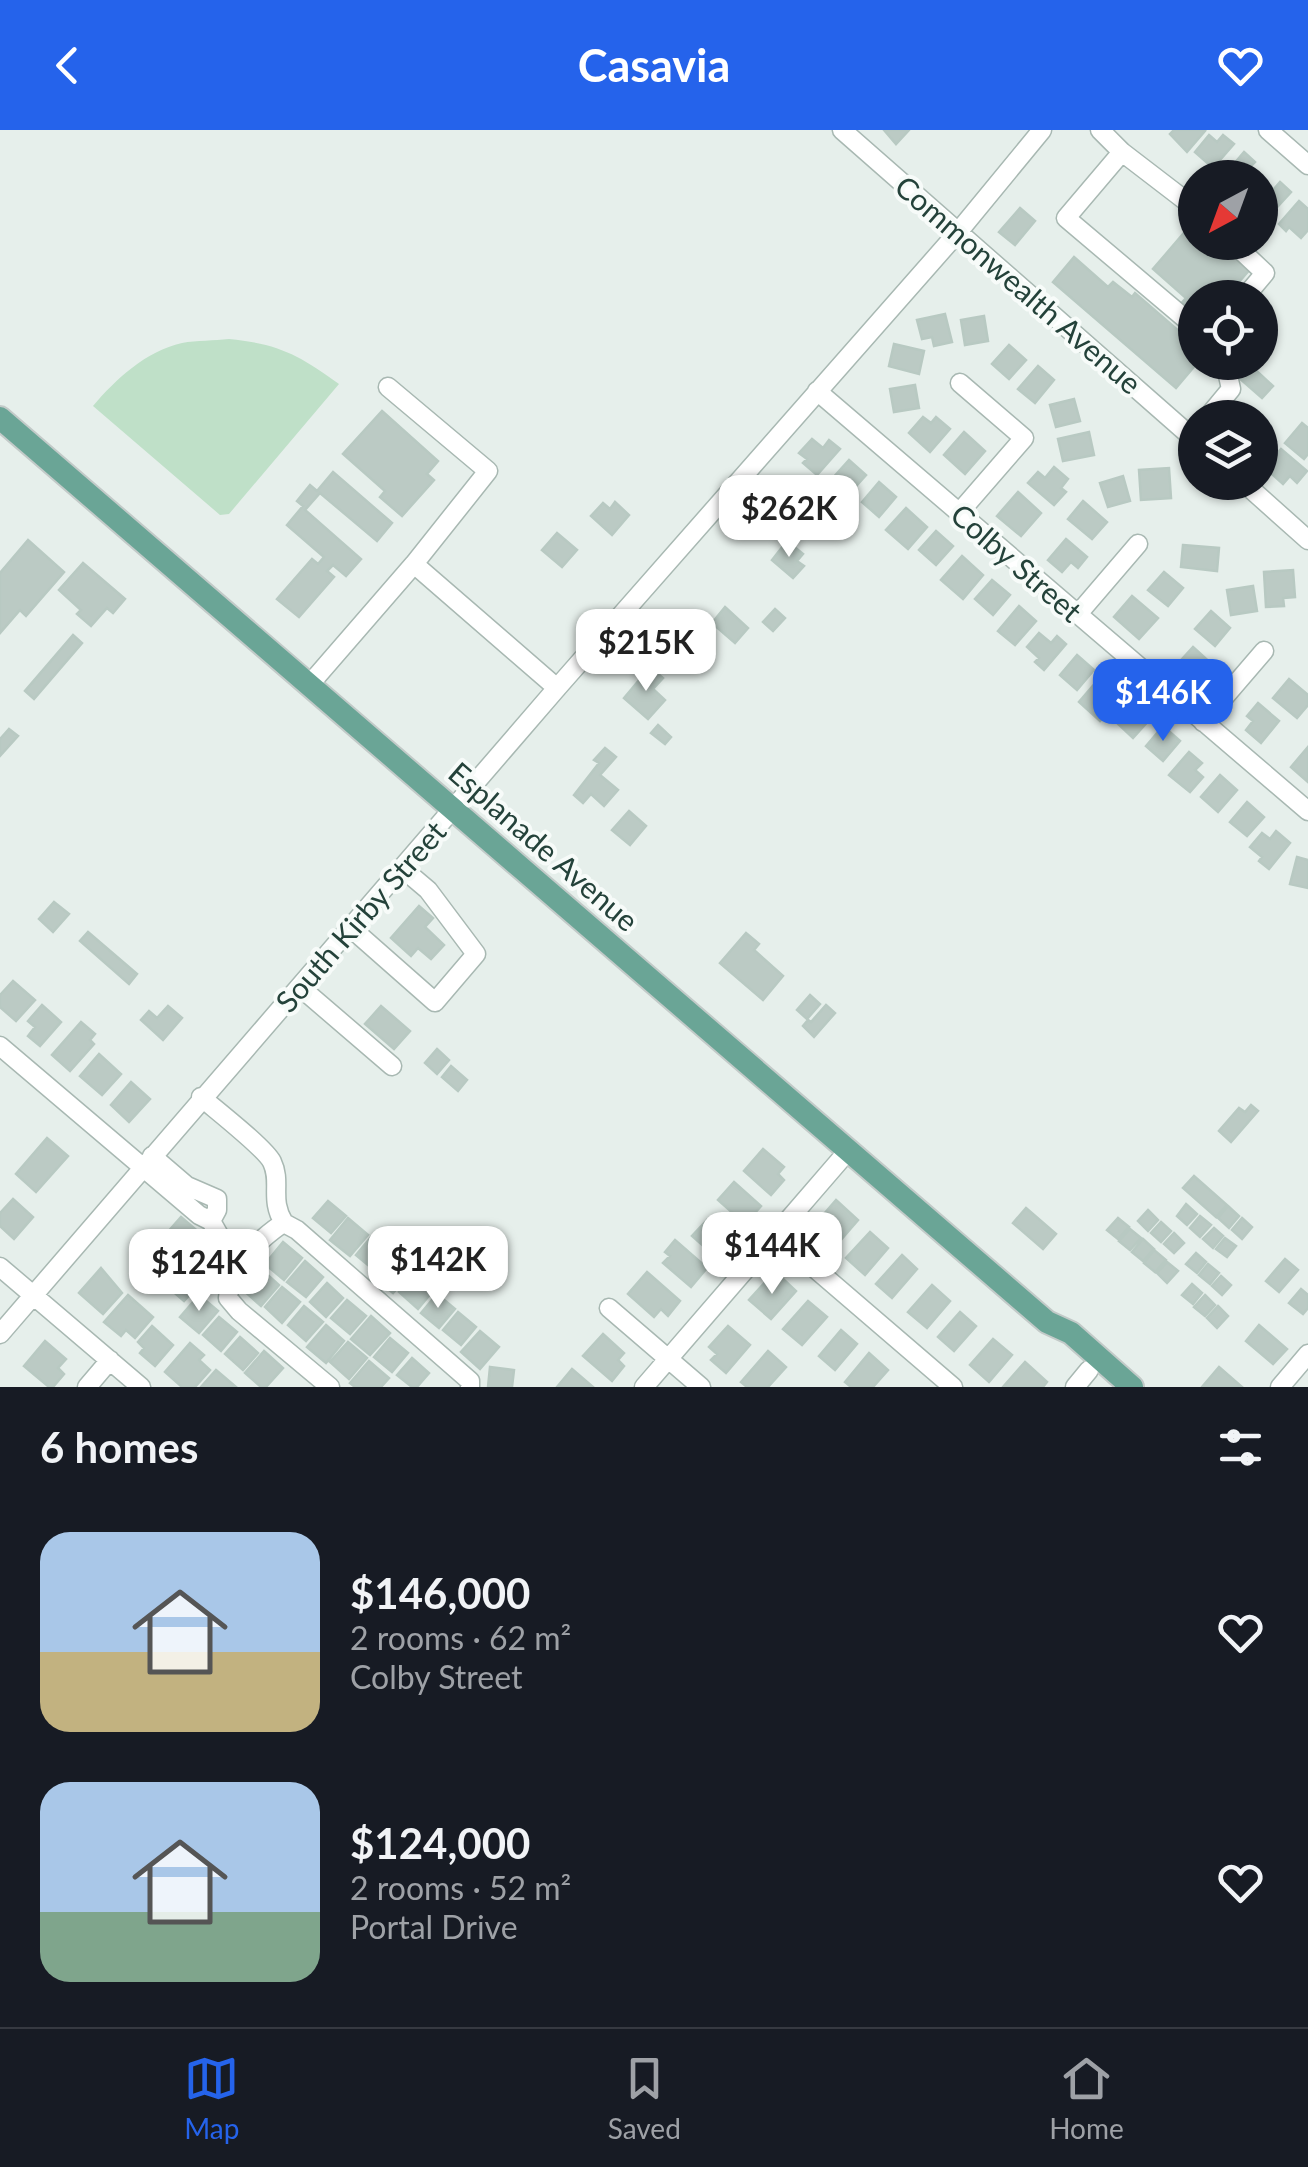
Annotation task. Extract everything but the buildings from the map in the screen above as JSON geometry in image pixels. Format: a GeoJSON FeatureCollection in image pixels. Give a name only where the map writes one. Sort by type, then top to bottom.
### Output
{"type":"FeatureCollection","features":[{"type":"Feature","properties":{"kind":"main road","name":"Esplanade Avenue"},"geometry":{"type":"LineString","coordinates":[[0,418],[454,807],[847,1152],[1047,1322],[1071,1334],[1132,1387]]}},
{"type":"Feature","properties":{"kind":"main road","name":"Esplanade Avenue"},"geometry":{"type":"LineString","coordinates":[[1047,1322],[1082,1378],[1109,1387]]}},
{"type":"Feature","properties":{"kind":"street","name":"Commonwealth Avenue"},"geometry":{"type":"LineString","coordinates":[[842,130],[1178,422]]}},
{"type":"Feature","properties":{"kind":"street","name":"South Kirby Street"},"geometry":{"type":"LineString","coordinates":[[0,1334],[557,688],[960,231],[1042,130]]}},
{"type":"Feature","properties":{"kind":"street"},"geometry":{"type":"LineString","coordinates":[[1100,130],[1178,195]]}},
{"type":"Feature","properties":{"kind":"street"},"geometry":{"type":"LineString","coordinates":[[1268,130],[1308,164]]}},
{"type":"Feature","properties":{"kind":"street"},"geometry":{"type":"LineString","coordinates":[[1122,152],[1066,218],[1178,313]]}},
{"type":"Feature","properties":{"kind":"street"},"geometry":{"type":"LineString","coordinates":[[1251,260],[1265,273],[1259,280]]}},
{"type":"Feature","properties":{"kind":"street"},"geometry":{"type":"LineString","coordinates":[[960,384],[1024,438],[960,513]]}},
{"type":"Feature","properties":{"kind":"street"},"geometry":{"type":"LineString","coordinates":[[310,684],[488,471],[388,387]]}},
{"type":"Feature","properties":{"kind":"street","name":"Colby Street"},"geometry":{"type":"LineString","coordinates":[[817,391],[1308,811]]}},
{"type":"Feature","properties":{"kind":"street"},"geometry":{"type":"LineString","coordinates":[[1265,500],[1305,532]]}},
{"type":"Feature","properties":{"kind":"street"},"geometry":{"type":"LineString","coordinates":[[1078,614],[1138,544]]}},
{"type":"Feature","properties":{"kind":"street"},"geometry":{"type":"LineString","coordinates":[[414,564],[557,688]]}},
{"type":"Feature","properties":{"kind":"street"},"geometry":{"type":"LineString","coordinates":[[1204,722],[1264,651]]}},
{"type":"Feature","properties":{"kind":"street"},"geometry":{"type":"LineString","coordinates":[[351,928],[436,1002],[476,954],[428,890],[402,868]]}},
{"type":"Feature","properties":{"kind":"street"},"geometry":{"type":"LineString","coordinates":[[300,986],[392,1066]]}},
{"type":"Feature","properties":{"kind":"street"},"geometry":{"type":"LineString","coordinates":[[0,1046],[148,1160],[198,1214],[211,1221],[233,1260],[228,1298],[239,1312],[330,1387]]}},
{"type":"Feature","properties":{"kind":"street"},"geometry":{"type":"LineString","coordinates":[[201,1098],[272,1160],[275,1209],[284,1223],[297,1230],[470,1381],[470,1387]]}},
{"type":"Feature","properties":{"kind":"street"},"geometry":{"type":"LineString","coordinates":[[644,1387],[847,1152]]}},
{"type":"Feature","properties":{"kind":"street"},"geometry":{"type":"LineString","coordinates":[[233,1260],[284,1223]]}},
{"type":"Feature","properties":{"kind":"street"},"geometry":{"type":"LineString","coordinates":[[776,1234],[954,1387]]}},
{"type":"Feature","properties":{"kind":"street"},"geometry":{"type":"LineString","coordinates":[[0,1267],[141,1387]]}},
{"type":"Feature","properties":{"kind":"street"},"geometry":{"type":"LineString","coordinates":[[609,1308],[701,1387]]}},
{"type":"Feature","properties":{"kind":"street"},"geometry":{"type":"LineString","coordinates":[[1280,1387],[1308,1354]]}},
{"type":"Feature","properties":{"kind":"street"},"geometry":{"type":"LineString","coordinates":[[87,1387],[110,1360]]}},
{"type":"Feature","properties":{"kind":"green space"},"geometry":{"type":"Polygon","coordinates":[[[229,339],[288,352],[339,384],[229,514],[220,515],[93,406],[122,376],[156,352],[182,343],[229,339]]]}}]}
